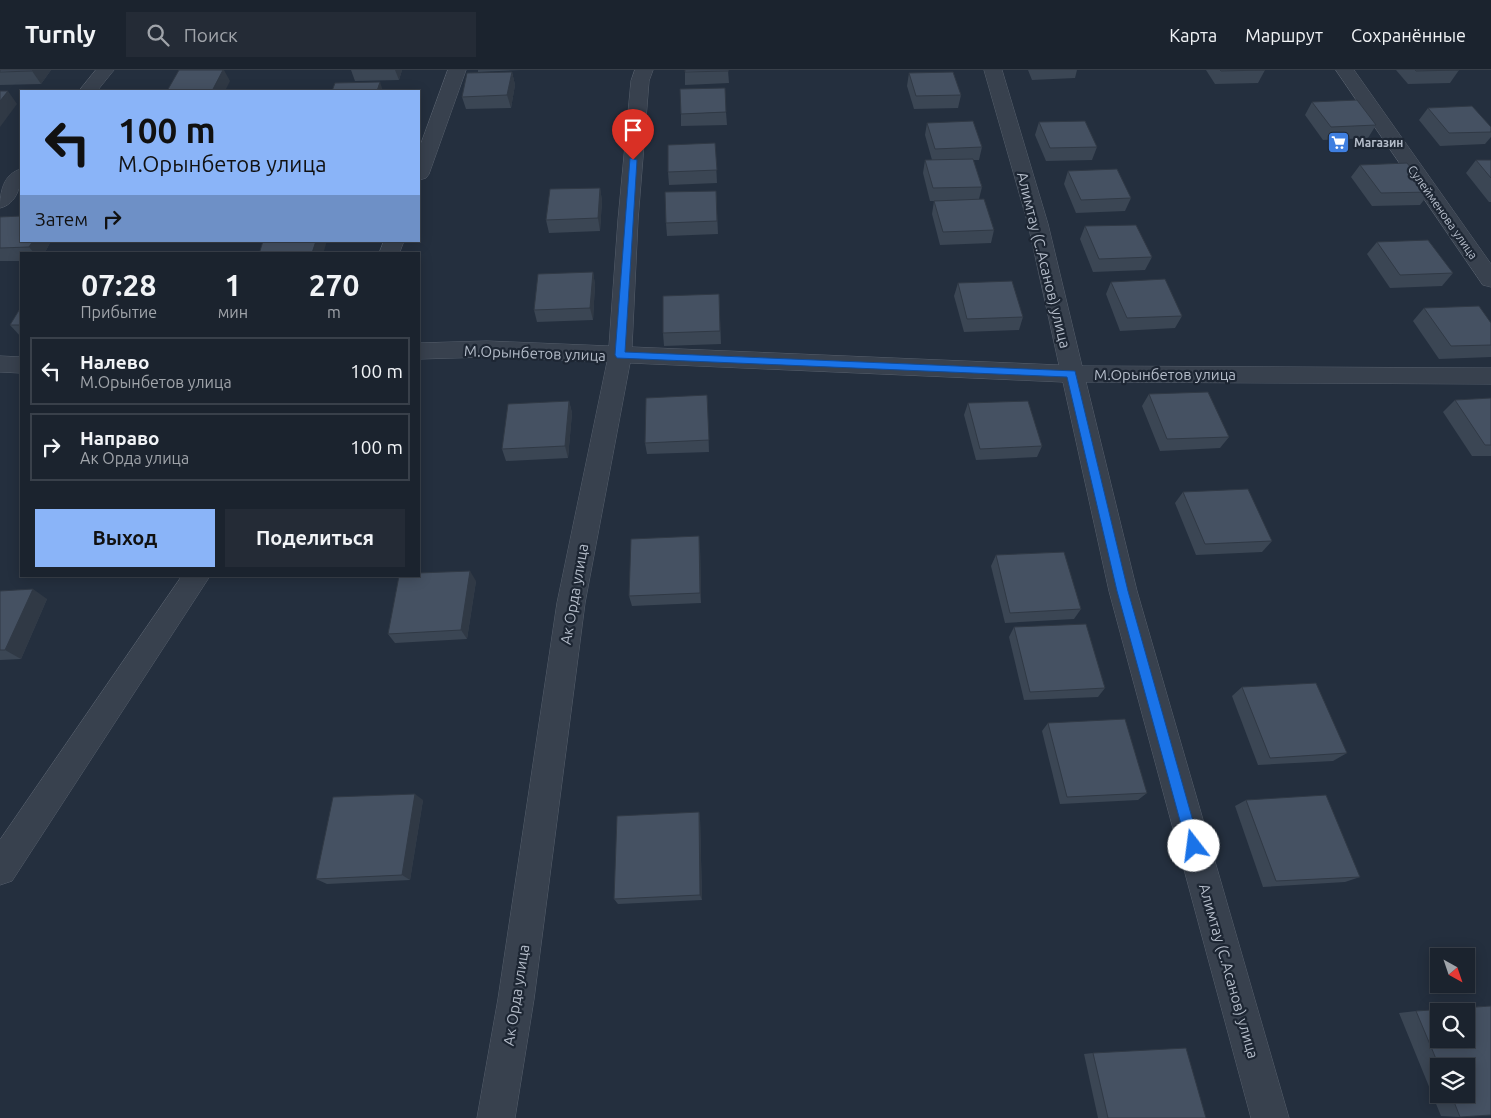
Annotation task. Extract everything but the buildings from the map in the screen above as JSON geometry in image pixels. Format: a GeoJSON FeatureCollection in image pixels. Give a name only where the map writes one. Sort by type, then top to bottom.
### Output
{"type":"FeatureCollection","features":[{"type":"Feature","properties":{"kind":"street"},"geometry":{"type":"LineString","coordinates":[[89,90],[105,70]]}},
{"type":"Feature","properties":{"kind":"street"},"geometry":{"type":"LineString","coordinates":[[420,171],[457,70]]}},
{"type":"Feature","properties":{"kind":"street","name":"Ак Орда улица"},"geometry":{"type":"LineString","coordinates":[[496,1118],[516,1000],[571,603],[620,355],[629,210],[640,81],[644,70]]}},
{"type":"Feature","properties":{"kind":"street","name":"Алимтау (С.Асанов) улица"},"geometry":{"type":"LineString","coordinates":[[993,70],[1038,224],[1071,374],[1123,591],[1270,1118]]}},
{"type":"Feature","properties":{"kind":"street","name":"Сулейменова улица"},"geometry":{"type":"LineString","coordinates":[[1345,70],[1491,280]]}},
{"type":"Feature","properties":{"kind":"street"},"geometry":{"type":"LineString","coordinates":[[0,202],[20,176]]}},
{"type":"Feature","properties":{"kind":"street","name":"М.Орынбетов улица"},"geometry":{"type":"LineString","coordinates":[[420,351],[487,349],[1071,374],[1491,376]]}},
{"type":"Feature","properties":{"kind":"street"},"geometry":{"type":"LineString","coordinates":[[0,364],[20,365]]}},
{"type":"Feature","properties":{"kind":"street"},"geometry":{"type":"LineString","coordinates":[[0,869],[196,577]]}},
{"type":"Feature","properties":{"kind":"place","name":"Магазин"},"geometry":{"type":"Point","coordinates":[1338,142]}},
{"type":"Feature","properties":{"kind":"route"},"geometry":{"type":"LineString","coordinates":[[633,160],[620,355],[1071,374],[1123,591],[1194,846]]}}]}
